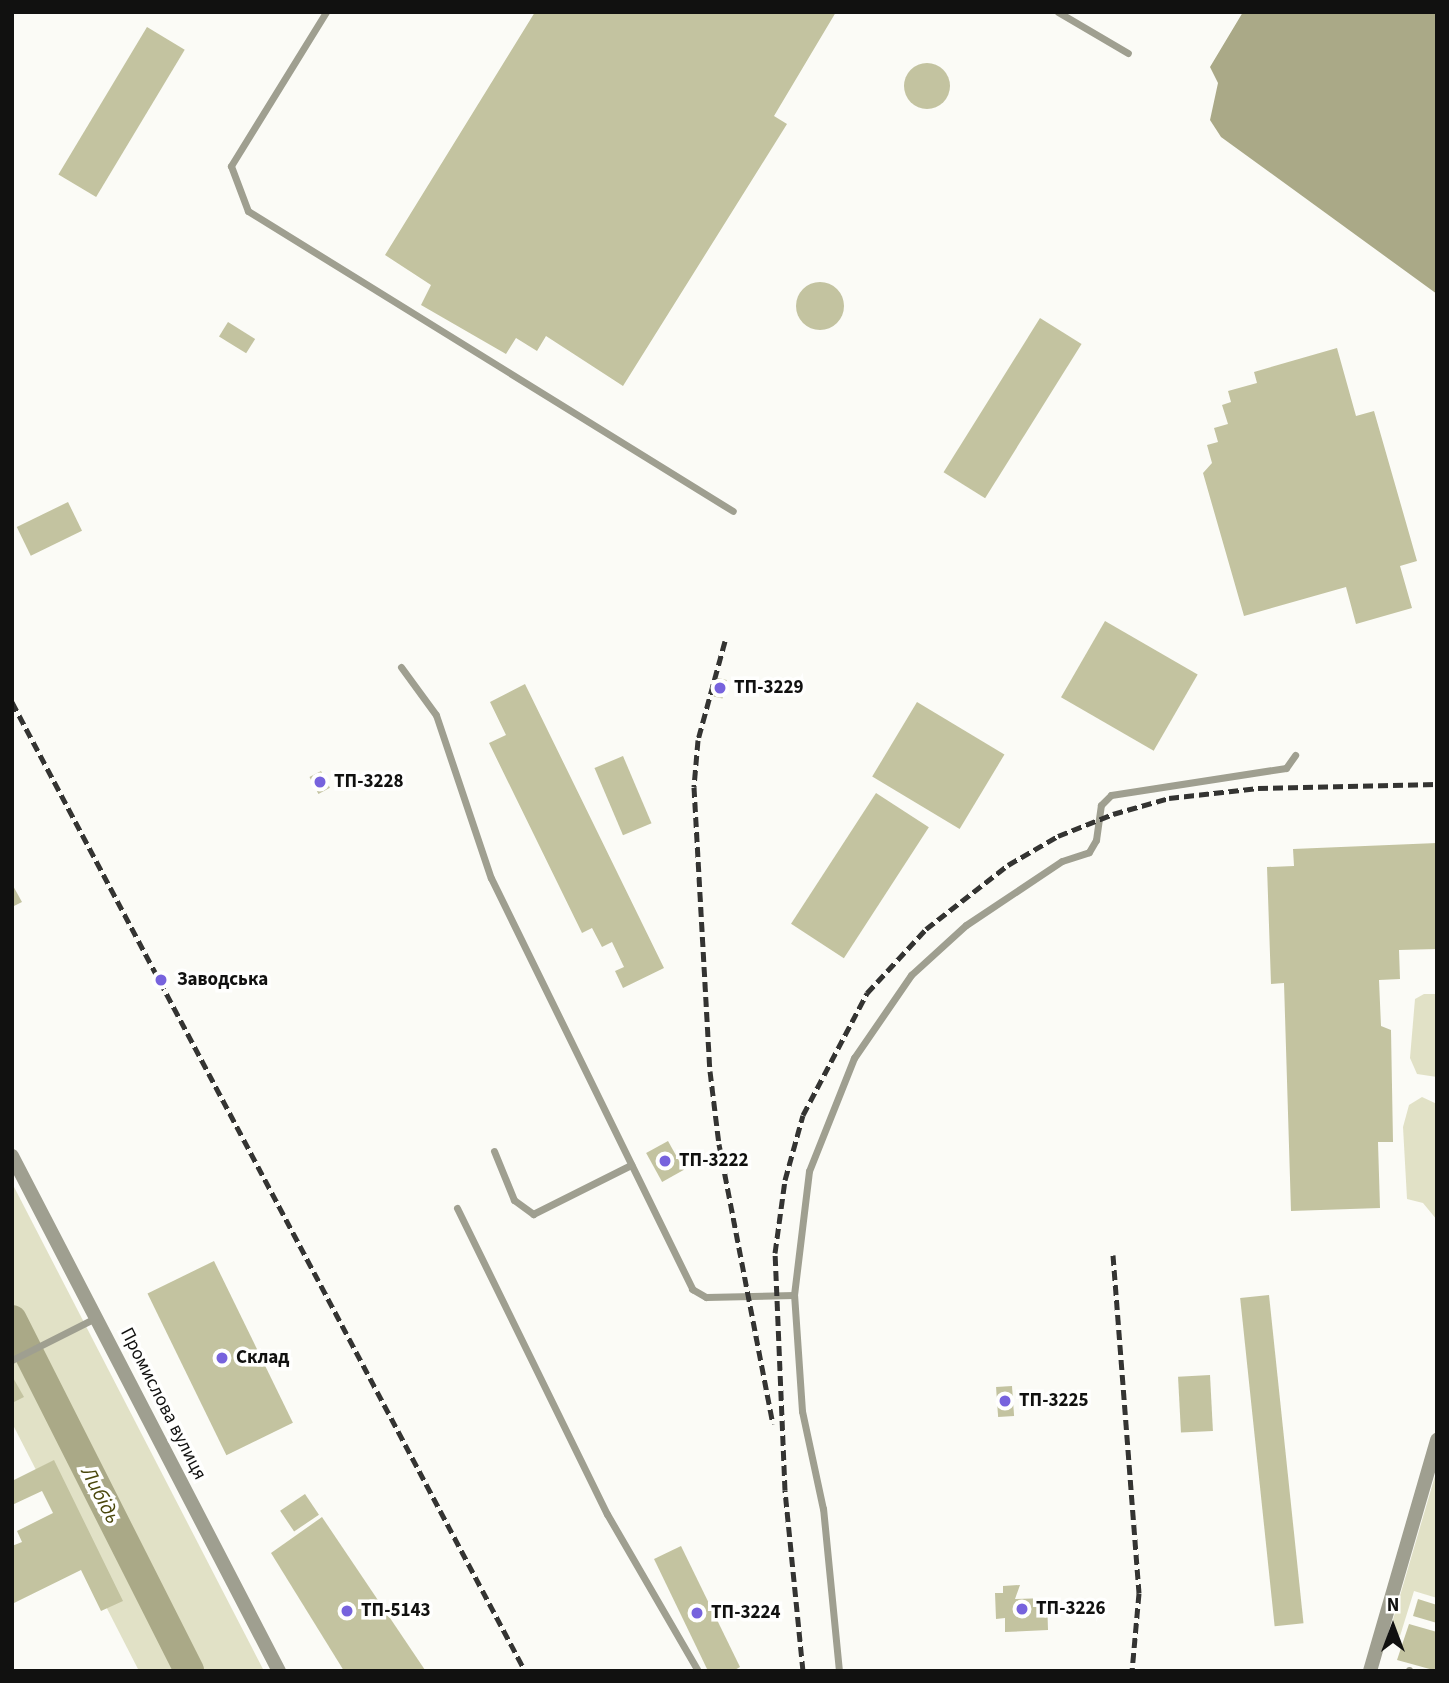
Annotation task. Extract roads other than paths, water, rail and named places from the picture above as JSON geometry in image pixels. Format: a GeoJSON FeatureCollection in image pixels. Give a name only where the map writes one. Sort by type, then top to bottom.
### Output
{"type":"FeatureCollection","features":[{"type":"Feature","properties":{"kind":"street","name":"Промислова вулиця"},"geometry":{"type":"LineString","coordinates":[[12,1156],[279,1671]]}},
{"type":"Feature","properties":{"kind":"street"},"geometry":{"type":"LineString","coordinates":[[1370,1671],[1436,1443]]}},
{"type":"Feature","properties":{"kind":"lane"},"geometry":{"type":"LineString","coordinates":[[326,12],[231,166],[248,211],[733,512]]}},
{"type":"Feature","properties":{"kind":"lane"},"geometry":{"type":"LineString","coordinates":[[1058,12],[1128,53]]}},
{"type":"Feature","properties":{"kind":"lane"},"geometry":{"type":"LineString","coordinates":[[401,667],[443,729],[482,858],[631,1165],[698,1294],[794,1295]]}},
{"type":"Feature","properties":{"kind":"lane"},"geometry":{"type":"LineString","coordinates":[[839,1671],[823,1509],[802,1411],[794,1295],[809,1171],[854,1058],[911,975],[966,925],[1062,861],[1089,852],[1097,840],[1101,805],[1111,795],[1286,768],[1295,755]]}},
{"type":"Feature","properties":{"kind":"lane"},"geometry":{"type":"LineString","coordinates":[[494,1151],[514,1200],[533,1213],[631,1165]]}},
{"type":"Feature","properties":{"kind":"lane"},"geometry":{"type":"LineString","coordinates":[[457,1208],[607,1514],[698,1671]]}},
{"type":"Feature","properties":{"kind":"lane"},"geometry":{"type":"LineString","coordinates":[[12,1360],[96,1318]]}},
{"type":"Feature","properties":{"kind":"waterway","name":"Либідь"},"geometry":{"type":"LineString","coordinates":[[12,1320],[189,1671]]}},
{"type":"Feature","properties":{"kind":"railway"},"geometry":{"type":"LineString","coordinates":[[725,641],[698,740],[694,787],[710,1071],[719,1144],[773,1424]]}},
{"type":"Feature","properties":{"kind":"railway"},"geometry":{"type":"LineString","coordinates":[[12,702],[525,1671]]}},
{"type":"Feature","properties":{"kind":"railway"},"geometry":{"type":"LineString","coordinates":[[803,1671],[785,1490],[775,1253],[785,1180],[803,1115],[867,993],[926,929],[1008,865],[1058,836],[1113,814],[1169,798],[1258,788],[1437,784]]}},
{"type":"Feature","properties":{"kind":"railway"},"geometry":{"type":"LineString","coordinates":[[1113,1255],[1139,1593],[1132,1671]]}},
{"type":"Feature","properties":{"kind":"place","name":"ТП-3229"},"geometry":{"type":"Point","coordinates":[720,688]}},
{"type":"Feature","properties":{"kind":"place","name":"ТП-3228"},"geometry":{"type":"Point","coordinates":[320,782]}},
{"type":"Feature","properties":{"kind":"place","name":"Заводська"},"geometry":{"type":"Point","coordinates":[161,980]}},
{"type":"Feature","properties":{"kind":"place","name":"ТП-3222"},"geometry":{"type":"Point","coordinates":[665,1161]}},
{"type":"Feature","properties":{"kind":"place","name":"Склад"},"geometry":{"type":"Point","coordinates":[222,1358]}},
{"type":"Feature","properties":{"kind":"place","name":"ТП-3225"},"geometry":{"type":"Point","coordinates":[1005,1401]}},
{"type":"Feature","properties":{"kind":"place","name":"ТП-3226"},"geometry":{"type":"Point","coordinates":[1022,1609]}},
{"type":"Feature","properties":{"kind":"place","name":"ТП-5143"},"geometry":{"type":"Point","coordinates":[347,1611]}},
{"type":"Feature","properties":{"kind":"place","name":"ТП-3224"},"geometry":{"type":"Point","coordinates":[697,1613]}}]}
